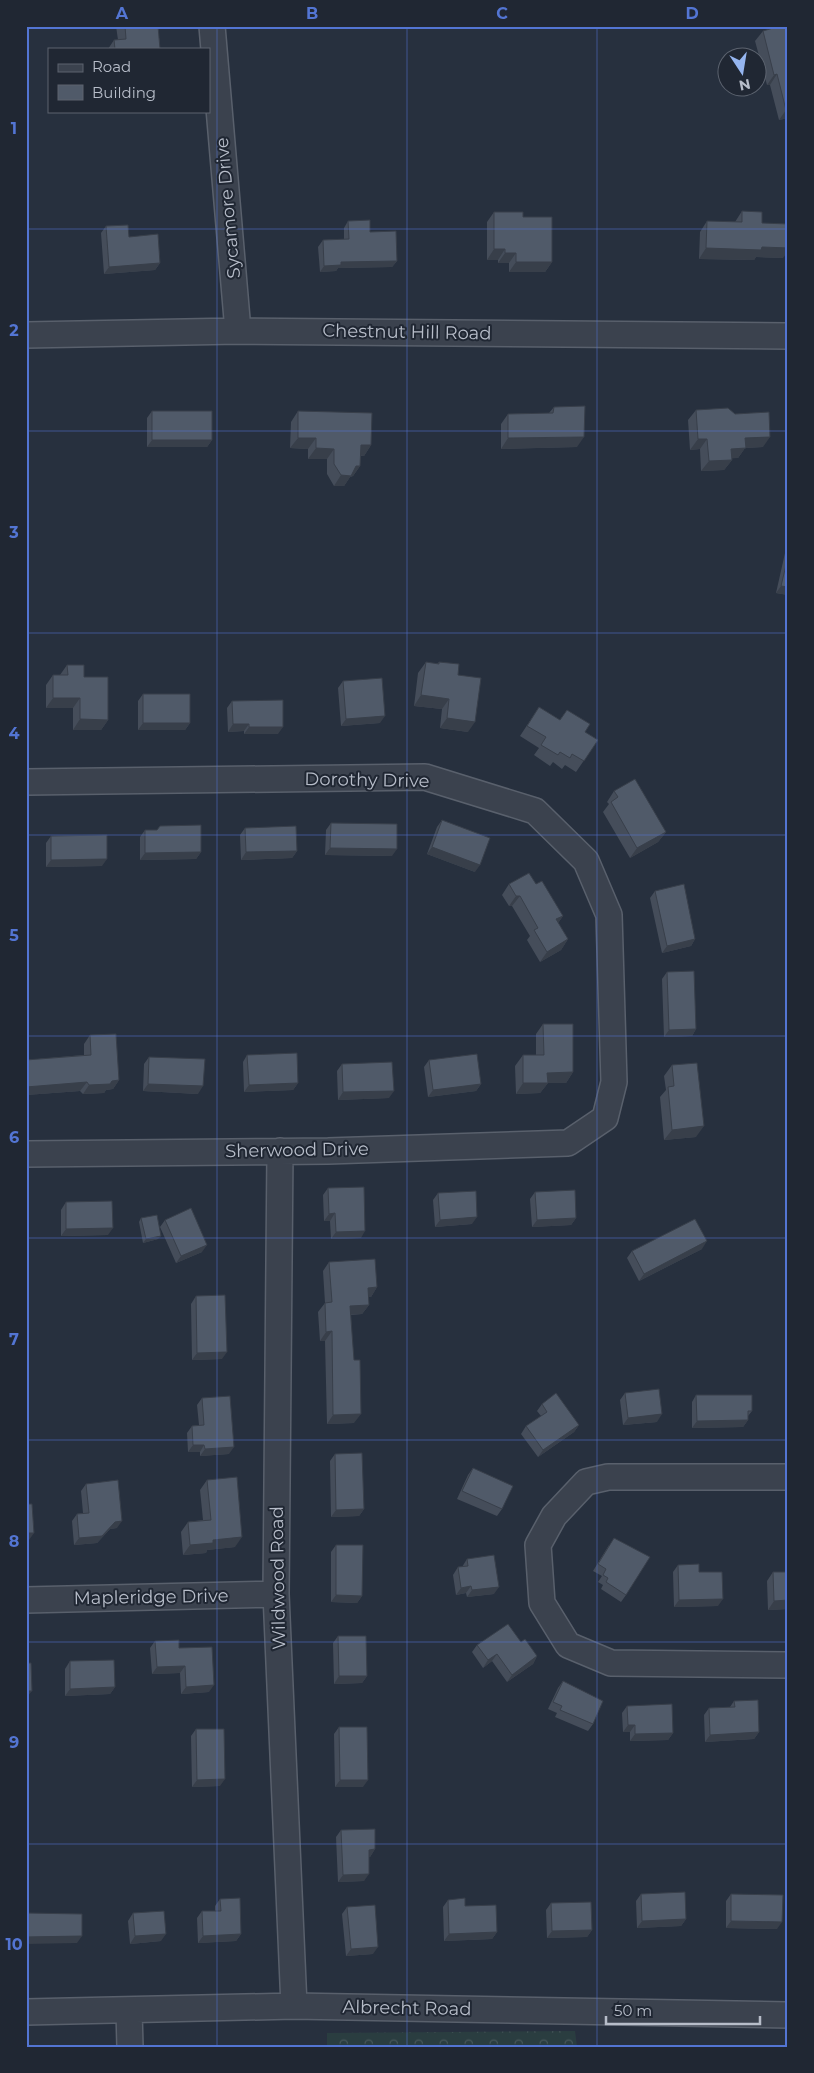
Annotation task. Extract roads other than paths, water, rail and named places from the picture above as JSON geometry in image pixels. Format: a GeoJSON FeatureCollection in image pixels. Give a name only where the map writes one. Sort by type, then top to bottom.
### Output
{"type":"FeatureCollection","features":[{"type":"Feature","properties":{"kind":"street","name":"Sycamore Drive"},"geometry":{"type":"LineString","coordinates":[[212,26],[238,330]]}},
{"type":"Feature","properties":{"kind":"street","name":"Chestnut Hill Road"},"geometry":{"type":"LineString","coordinates":[[26,335],[238,330],[788,336]]}},
{"type":"Feature","properties":{"kind":"street","name":"Dorothy Drive"},"geometry":{"type":"LineString","coordinates":[[26,782],[425,777],[535,811],[586,861],[609,915],[614,1082],[605,1118],[568,1143]]}},
{"type":"Feature","properties":{"kind":"street","name":"Sherwood Drive"},"geometry":{"type":"LineString","coordinates":[[26,1154],[328,1151],[568,1143]]}},
{"type":"Feature","properties":{"kind":"street","name":"Wildwood Road"},"geometry":{"type":"LineString","coordinates":[[280,1151],[276,1594],[294,2006]]}},
{"type":"Feature","properties":{"kind":"street"},"geometry":{"type":"LineString","coordinates":[[788,1477],[608,1477],[586,1482],[554,1516],[538,1545],[542,1603],[568,1645],[611,1663],[788,1666]]}},
{"type":"Feature","properties":{"kind":"street","name":"Mapleridge Drive"},"geometry":{"type":"LineString","coordinates":[[26,1600],[276,1594]]}},
{"type":"Feature","properties":{"kind":"street","name":"Albrecht Road"},"geometry":{"type":"LineString","coordinates":[[26,2012],[294,2006],[788,2015]]}},
{"type":"Feature","properties":{"kind":"street"},"geometry":{"type":"LineString","coordinates":[[129,2010],[130,2047]]}}]}
